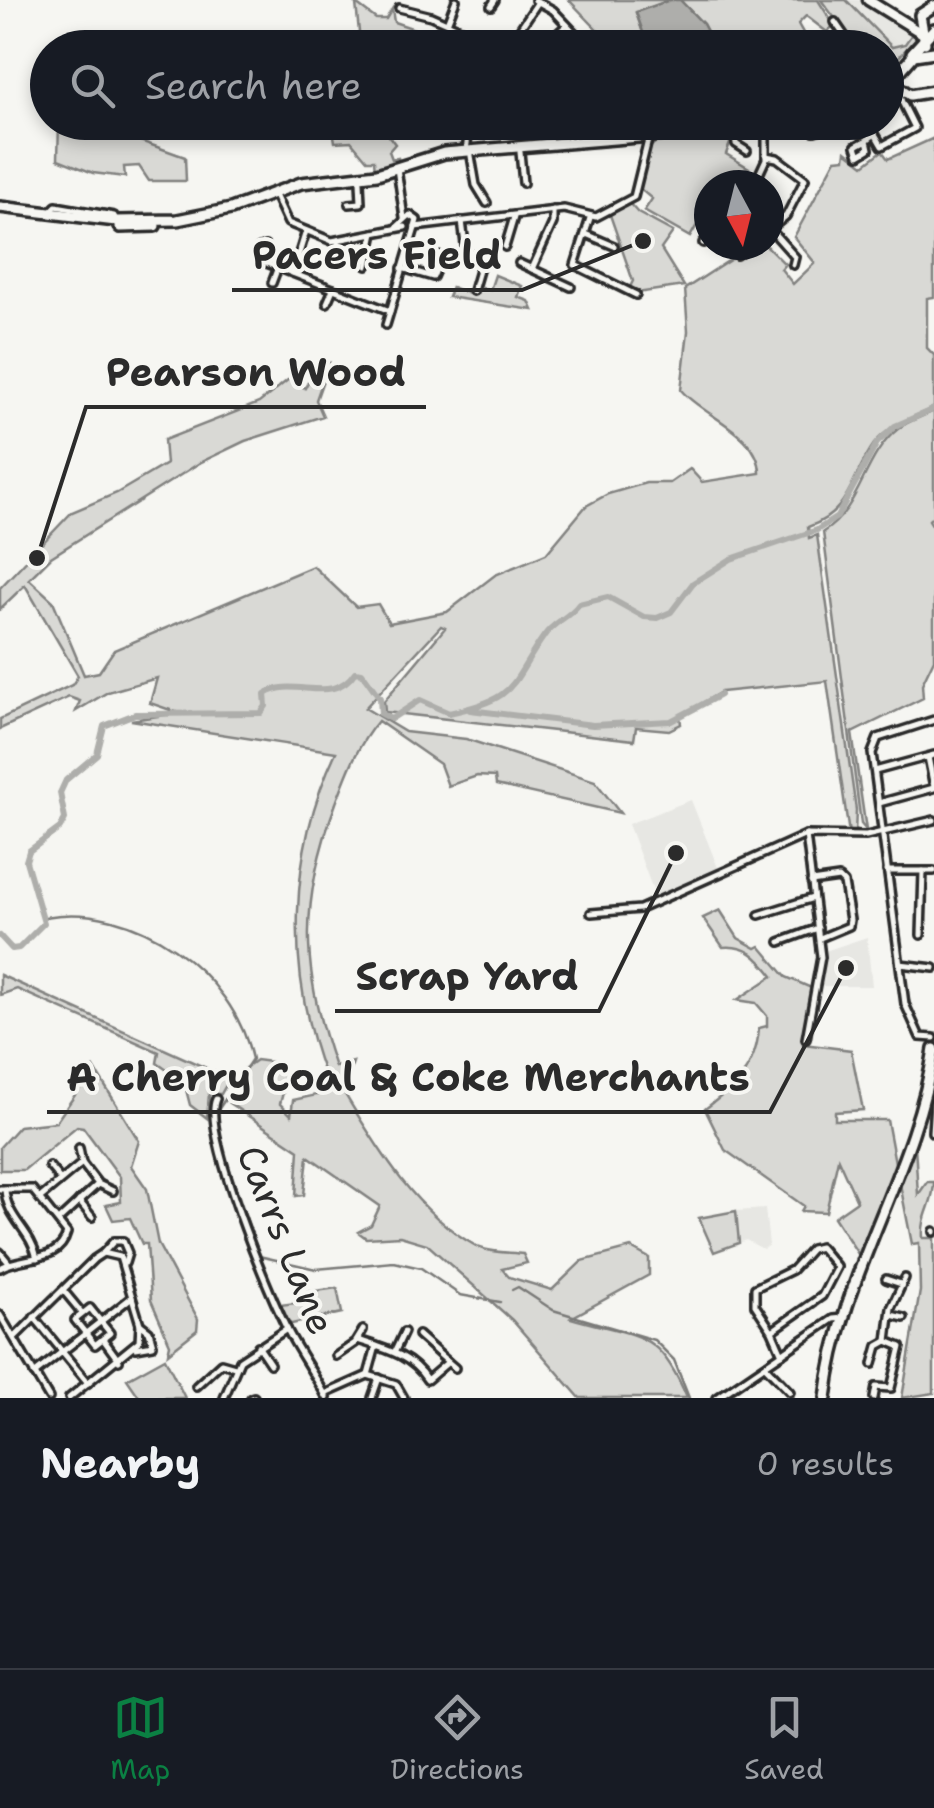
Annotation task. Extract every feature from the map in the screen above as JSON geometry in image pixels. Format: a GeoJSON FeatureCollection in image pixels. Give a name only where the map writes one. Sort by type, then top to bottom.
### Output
{"type":"FeatureCollection","features":[{"type":"Feature","properties":{"kind":"highway"},"geometry":{"type":"LineString","coordinates":[[904,64],[915,54],[934,52],[923,36],[921,13],[933,4]]}},
{"type":"Feature","properties":{"kind":"highway"},"geometry":{"type":"LineString","coordinates":[[904,60],[923,36],[934,29]]}},
{"type":"Feature","properties":{"kind":"highway"},"geometry":{"type":"LineString","coordinates":[[904,93],[933,91]]}},
{"type":"Feature","properties":{"kind":"highway"},"geometry":{"type":"LineString","coordinates":[[345,180],[360,181],[468,153],[611,140]]}},
{"type":"Feature","properties":{"kind":"highway"},"geometry":{"type":"LineString","coordinates":[[468,153],[520,152],[544,147]]}},
{"type":"Feature","properties":{"kind":"highway"},"geometry":{"type":"LineString","coordinates":[[40,209],[83,222],[129,227],[198,220],[279,194],[398,171]]}},
{"type":"Feature","properties":{"kind":"highway"},"geometry":{"type":"LineString","coordinates":[[0,207],[52,210],[116,221],[198,220]]}},
{"type":"Feature","properties":{"kind":"highway"},"geometry":{"type":"LineString","coordinates":[[116,221],[129,227]]}},
{"type":"Feature","properties":{"kind":"highway"},"geometry":{"type":"LineString","coordinates":[[826,1398],[844,1318],[876,1221],[917,1128],[934,1049]]}},
{"type":"Feature","properties":{"kind":"main road"},"geometry":{"type":"LineString","coordinates":[[920,0],[933,4]]}},
{"type":"Feature","properties":{"kind":"main road"},"geometry":{"type":"LineString","coordinates":[[870,1],[923,36]]}},
{"type":"Feature","properties":{"kind":"street"},"geometry":{"type":"LineString","coordinates":[[448,22],[456,0]]}},
{"type":"Feature","properties":{"kind":"street"},"geometry":{"type":"LineString","coordinates":[[517,30],[536,1],[572,30]]}},
{"type":"Feature","properties":{"kind":"street"},"geometry":{"type":"LineString","coordinates":[[398,8],[466,30]]}},
{"type":"Feature","properties":{"kind":"street"},"geometry":{"type":"LineString","coordinates":[[835,22],[841,30]]}},
{"type":"Feature","properties":{"kind":"street"},"geometry":{"type":"LineString","coordinates":[[562,30],[567,25]]}},
{"type":"Feature","properties":{"kind":"street"},"geometry":{"type":"LineString","coordinates":[[904,98],[915,128],[904,134]]}},
{"type":"Feature","properties":{"kind":"street"},"geometry":{"type":"LineString","coordinates":[[467,140],[476,185],[487,203]]}},
{"type":"Feature","properties":{"kind":"street"},"geometry":{"type":"LineString","coordinates":[[590,218],[634,197],[648,140]]}},
{"type":"Feature","properties":{"kind":"street"},"geometry":{"type":"LineString","coordinates":[[736,140],[747,151]]}},
{"type":"Feature","properties":{"kind":"street"},"geometry":{"type":"LineString","coordinates":[[760,170],[766,156],[766,140]]}},
{"type":"Feature","properties":{"kind":"street"},"geometry":{"type":"LineString","coordinates":[[520,152],[523,182]]}},
{"type":"Feature","properties":{"kind":"street"},"geometry":{"type":"LineString","coordinates":[[766,156],[804,176],[784,218]]}},
{"type":"Feature","properties":{"kind":"street"},"geometry":{"type":"LineString","coordinates":[[386,325],[411,237],[398,171]]}},
{"type":"Feature","properties":{"kind":"street"},"geometry":{"type":"LineString","coordinates":[[349,204],[363,203],[360,181]]}},
{"type":"Feature","properties":{"kind":"street"},"geometry":{"type":"LineString","coordinates":[[279,194],[288,223],[338,240],[408,225],[570,208],[590,218]]}},
{"type":"Feature","properties":{"kind":"street"},"geometry":{"type":"LineString","coordinates":[[405,207],[426,224]]}},
{"type":"Feature","properties":{"kind":"street"},"geometry":{"type":"LineString","coordinates":[[532,269],[554,223],[554,210]]}},
{"type":"Feature","properties":{"kind":"street"},"geometry":{"type":"LineString","coordinates":[[504,247],[513,216]]}},
{"type":"Feature","properties":{"kind":"street"},"geometry":{"type":"LineString","coordinates":[[408,225],[415,217]]}},
{"type":"Feature","properties":{"kind":"street"},"geometry":{"type":"LineString","coordinates":[[408,225],[415,217]]}},
{"type":"Feature","properties":{"kind":"street"},"geometry":{"type":"LineString","coordinates":[[590,218],[575,264],[636,295]]}},
{"type":"Feature","properties":{"kind":"street"},"geometry":{"type":"LineString","coordinates":[[462,221],[466,252],[485,262],[473,291]]}},
{"type":"Feature","properties":{"kind":"street"},"geometry":{"type":"LineString","coordinates":[[293,274],[306,231]]}},
{"type":"Feature","properties":{"kind":"street"},"geometry":{"type":"LineString","coordinates":[[368,266],[374,233]]}},
{"type":"Feature","properties":{"kind":"street"},"geometry":{"type":"LineString","coordinates":[[586,234],[614,246]]}},
{"type":"Feature","properties":{"kind":"street"},"geometry":{"type":"LineString","coordinates":[[338,240],[339,255]]}},
{"type":"Feature","properties":{"kind":"street"},"geometry":{"type":"LineString","coordinates":[[784,245],[795,256],[793,265]]}},
{"type":"Feature","properties":{"kind":"street"},"geometry":{"type":"LineString","coordinates":[[266,246],[260,248],[261,261],[390,311]]}},
{"type":"Feature","properties":{"kind":"street"},"geometry":{"type":"LineString","coordinates":[[402,268],[433,277],[441,261]]}},
{"type":"Feature","properties":{"kind":"street"},"geometry":{"type":"LineString","coordinates":[[519,264],[571,287]]}},
{"type":"Feature","properties":{"kind":"street"},"geometry":{"type":"LineString","coordinates":[[272,283],[278,268]]}},
{"type":"Feature","properties":{"kind":"street"},"geometry":{"type":"LineString","coordinates":[[328,303],[333,289]]}},
{"type":"Feature","properties":{"kind":"street"},"geometry":{"type":"LineString","coordinates":[[934,720],[878,738],[872,746],[910,1018],[920,1037],[934,1038]]}},
{"type":"Feature","properties":{"kind":"street"},"geometry":{"type":"LineString","coordinates":[[874,772],[931,756],[934,787],[878,803]]}},
{"type":"Feature","properties":{"kind":"street"},"geometry":{"type":"LineString","coordinates":[[592,913],[640,910],[806,835],[883,834],[934,820]]}},
{"type":"Feature","properties":{"kind":"street"},"geometry":{"type":"LineString","coordinates":[[806,835],[821,957],[806,1039]]}},
{"type":"Feature","properties":{"kind":"street"},"geometry":{"type":"LineString","coordinates":[[887,871],[934,871]]}},
{"type":"Feature","properties":{"kind":"street"},"geometry":{"type":"LineString","coordinates":[[921,935],[923,871]]}},
{"type":"Feature","properties":{"kind":"street"},"geometry":{"type":"LineString","coordinates":[[811,882],[840,878],[847,902],[849,926],[820,938]]}},
{"type":"Feature","properties":{"kind":"street"},"geometry":{"type":"LineString","coordinates":[[759,916],[814,897]]}},
{"type":"Feature","properties":{"kind":"street"},"geometry":{"type":"LineString","coordinates":[[780,942],[818,928]]}},
{"type":"Feature","properties":{"kind":"street"},"geometry":{"type":"LineString","coordinates":[[900,964],[934,968]]}},
{"type":"Feature","properties":{"kind":"street","name":"Carrs Lane"},"geometry":{"type":"LineString","coordinates":[[216,1099],[211,1119],[240,1218],[287,1329],[326,1396]]}},
{"type":"Feature","properties":{"kind":"street"},"geometry":{"type":"LineString","coordinates":[[917,1128],[933,1132],[934,1102]]}},
{"type":"Feature","properties":{"kind":"street"},"geometry":{"type":"LineString","coordinates":[[79,1148],[82,1163],[98,1184],[113,1192]]}},
{"type":"Feature","properties":{"kind":"street"},"geometry":{"type":"LineString","coordinates":[[40,1198],[82,1163]]}},
{"type":"Feature","properties":{"kind":"street"},"geometry":{"type":"LineString","coordinates":[[49,1166],[61,1180]]}},
{"type":"Feature","properties":{"kind":"street"},"geometry":{"type":"LineString","coordinates":[[59,1220],[98,1184]]}},
{"type":"Feature","properties":{"kind":"street"},"geometry":{"type":"LineString","coordinates":[[0,1268],[9,1262],[37,1258],[64,1243],[67,1233],[27,1187],[3,1189],[6,1208],[31,1238],[37,1258]]}},
{"type":"Feature","properties":{"kind":"street"},"geometry":{"type":"LineString","coordinates":[[79,1201],[92,1217]]}},
{"type":"Feature","properties":{"kind":"street"},"geometry":{"type":"LineString","coordinates":[[15,1337],[114,1241],[123,1241],[128,1253],[124,1263],[140,1324],[136,1348]]}},
{"type":"Feature","properties":{"kind":"street"},"geometry":{"type":"LineString","coordinates":[[772,1330],[818,1300],[830,1286],[836,1263],[820,1247],[811,1249],[792,1270],[755,1288],[754,1305],[772,1330],[782,1354]]}},
{"type":"Feature","properties":{"kind":"street"},"geometry":{"type":"LineString","coordinates":[[0,1252],[9,1262]]}},
{"type":"Feature","properties":{"kind":"street"},"geometry":{"type":"LineString","coordinates":[[103,1253],[124,1263]]}},
{"type":"Feature","properties":{"kind":"street"},"geometry":{"type":"LineString","coordinates":[[886,1279],[903,1281],[887,1341]]}},
{"type":"Feature","properties":{"kind":"street"},"geometry":{"type":"LineString","coordinates":[[63,1290],[82,1313]]}},
{"type":"Feature","properties":{"kind":"street"},"geometry":{"type":"LineString","coordinates":[[34,1374],[132,1298]]}},
{"type":"Feature","properties":{"kind":"street"},"geometry":{"type":"LineString","coordinates":[[90,1308],[110,1333],[94,1345],[75,1320],[82,1313],[90,1308]]}},
{"type":"Feature","properties":{"kind":"street"},"geometry":{"type":"LineString","coordinates":[[0,1315],[49,1398]]}},
{"type":"Feature","properties":{"kind":"street"},"geometry":{"type":"LineString","coordinates":[[891,1316],[904,1318]]}},
{"type":"Feature","properties":{"kind":"street"},"geometry":{"type":"LineString","coordinates":[[34,1317],[88,1384]]}},
{"type":"Feature","properties":{"kind":"street"},"geometry":{"type":"LineString","coordinates":[[717,1398],[833,1319],[844,1318]]}},
{"type":"Feature","properties":{"kind":"street"},"geometry":{"type":"LineString","coordinates":[[68,1398],[136,1348],[153,1345],[149,1331],[140,1324]]}},
{"type":"Feature","properties":{"kind":"street"},"geometry":{"type":"LineString","coordinates":[[234,1398],[225,1396],[234,1368],[258,1346],[287,1329]]}},
{"type":"Feature","properties":{"kind":"street"},"geometry":{"type":"LineString","coordinates":[[336,1356],[358,1340],[362,1330]]}},
{"type":"Feature","properties":{"kind":"street"},"geometry":{"type":"LineString","coordinates":[[395,1351],[404,1332]]}},
{"type":"Feature","properties":{"kind":"street"},"geometry":{"type":"LineString","coordinates":[[418,1336],[455,1368]]}},
{"type":"Feature","properties":{"kind":"street"},"geometry":{"type":"LineString","coordinates":[[103,1340],[118,1361]]}},
{"type":"Feature","properties":{"kind":"street"},"geometry":{"type":"LineString","coordinates":[[358,1340],[395,1351],[420,1368],[427,1380],[448,1362]]}},
{"type":"Feature","properties":{"kind":"street"},"geometry":{"type":"LineString","coordinates":[[873,1364],[878,1346],[887,1341]]}},
{"type":"Feature","properties":{"kind":"street"},"geometry":{"type":"LineString","coordinates":[[874,1398],[876,1387],[891,1388],[898,1361],[901,1347],[887,1341]]}},
{"type":"Feature","properties":{"kind":"street"},"geometry":{"type":"LineString","coordinates":[[258,1346],[270,1364]]}},
{"type":"Feature","properties":{"kind":"street"},"geometry":{"type":"LineString","coordinates":[[326,1396],[368,1374],[376,1346]]}},
{"type":"Feature","properties":{"kind":"street"},"geometry":{"type":"LineString","coordinates":[[196,1386],[221,1362],[234,1368]]}},
{"type":"Feature","properties":{"kind":"street"},"geometry":{"type":"LineString","coordinates":[[765,1366],[790,1392]]}},
{"type":"Feature","properties":{"kind":"street"},"geometry":{"type":"LineString","coordinates":[[368,1374],[396,1384],[404,1398]]}},
{"type":"Feature","properties":{"kind":"street"},"geometry":{"type":"LineString","coordinates":[[372,1398],[379,1378]]}},
{"type":"Feature","properties":{"kind":"shaded area"},"geometry":{"type":"Polygon","coordinates":[[[569,0],[670,0],[636,13],[642,30],[598,30],[569,0]]]}},
{"type":"Feature","properties":{"kind":"shaded area"},"geometry":{"type":"Polygon","coordinates":[[[680,0],[818,0],[834,25],[824,30],[806,16],[798,24],[801,30],[706,30],[680,0]]]}},
{"type":"Feature","properties":{"kind":"shaded area"},"geometry":{"type":"Polygon","coordinates":[[[680,0],[706,30],[642,30],[636,12],[680,0]]]}},
{"type":"Feature","properties":{"kind":"shaded area"},"geometry":{"type":"Polygon","coordinates":[[[821,0],[846,0],[875,30],[844,30],[821,0]]]}},
{"type":"Feature","properties":{"kind":"shaded area"},"geometry":{"type":"Polygon","coordinates":[[[846,0],[864,0],[913,28],[916,40],[904,44],[904,30],[875,30],[846,0]]]}},
{"type":"Feature","properties":{"kind":"shaded area"},"geometry":{"type":"Polygon","coordinates":[[[356,4],[376,19],[386,19],[392,9],[394,22],[417,30],[359,30],[356,4]]]}},
{"type":"Feature","properties":{"kind":"shaded area"},"geometry":{"type":"Polygon","coordinates":[[[907,28],[917,37],[904,51],[912,34],[907,28]]]}},
{"type":"Feature","properties":{"kind":"shaded area"},"geometry":{"type":"Polygon","coordinates":[[[934,138],[934,297],[927,298],[927,348],[934,355],[934,407],[886,432],[874,444],[841,503],[822,521],[808,527],[809,538],[817,535],[856,810],[855,834],[849,834],[827,681],[721,692],[680,716],[681,724],[669,730],[636,727],[634,740],[385,712],[384,701],[445,628],[441,626],[365,708],[405,732],[466,739],[595,781],[620,813],[496,785],[495,777],[477,776],[448,786],[440,764],[378,721],[354,759],[324,838],[309,934],[315,998],[335,1067],[353,1062],[343,1091],[400,1178],[434,1216],[476,1246],[523,1254],[527,1263],[502,1269],[509,1277],[552,1290],[582,1261],[631,1248],[649,1258],[649,1275],[571,1318],[644,1339],[666,1359],[687,1398],[580,1398],[512,1320],[427,1244],[400,1236],[366,1238],[358,1232],[371,1225],[380,1206],[308,1156],[304,1195],[296,1196],[299,1150],[229,1103],[237,1095],[233,1088],[245,1068],[256,1060],[278,1063],[288,1074],[280,1104],[291,1115],[293,1100],[321,1094],[315,1091],[325,1076],[304,996],[298,913],[309,830],[336,752],[131,720],[179,713],[150,703],[157,678],[108,692],[76,711],[80,701],[69,697],[0,729],[0,719],[72,685],[78,676],[25,585],[0,609],[0,588],[72,512],[117,493],[166,464],[164,440],[259,403],[289,379],[305,388],[315,368],[329,363],[316,400],[323,416],[245,441],[201,462],[51,557],[29,579],[53,601],[84,675],[99,672],[114,650],[313,566],[356,607],[378,604],[389,623],[447,612],[495,575],[546,554],[586,506],[608,494],[646,483],[670,483],[690,469],[702,482],[760,473],[751,447],[741,436],[681,390],[688,331],[685,289],[730,260],[781,260],[785,264],[781,269],[793,284],[815,263],[794,237],[836,159],[845,158],[846,151],[864,165],[882,151],[888,159],[934,138]]]}},
{"type":"Feature","properties":{"kind":"shaded area"},"geometry":{"type":"Polygon","coordinates":[[[59,140],[138,140],[185,157],[186,181],[149,181],[139,166],[124,167],[125,177],[93,173],[58,159],[59,140]]]}},
{"type":"Feature","properties":{"kind":"shaded area"},"geometry":{"type":"Polygon","coordinates":[[[335,140],[392,140],[395,144],[389,151],[399,164],[375,171],[374,160],[367,160],[351,141],[335,140]]]}},
{"type":"Feature","properties":{"kind":"shaded area"},"geometry":{"type":"Polygon","coordinates":[[[513,140],[547,140],[547,141],[484,146],[513,140]]]}},
{"type":"Feature","properties":{"kind":"shaded area"},"geometry":{"type":"Polygon","coordinates":[[[731,140],[726,154],[749,168],[694,170],[694,230],[690,237],[644,211],[652,199],[639,188],[650,147],[657,141],[731,140]]]}},
{"type":"Feature","properties":{"kind":"shaded area"},"geometry":{"type":"Polygon","coordinates":[[[629,203],[638,213],[673,232],[661,249],[684,286],[637,293],[629,289],[633,281],[609,212],[629,203]]]}},
{"type":"Feature","properties":{"kind":"shaded area"},"geometry":{"type":"Polygon","coordinates":[[[495,275],[522,286],[518,297],[529,301],[533,310],[448,297],[452,287],[472,295],[478,287],[490,290],[495,275]]]}},
{"type":"Feature","properties":{"kind":"shaded area"},"geometry":{"type":"Polygon","coordinates":[[[934,411],[934,515],[929,520],[934,528],[934,659],[922,684],[923,698],[852,733],[866,830],[861,824],[823,532],[846,510],[886,440],[902,426],[934,411]]]}},
{"type":"Feature","properties":{"kind":"shaded area"},"geometry":{"type":"Polygon","coordinates":[[[691,800],[720,873],[656,898],[628,824],[691,800]]]}},
{"type":"Feature","properties":{"kind":"shaded area"},"geometry":{"type":"Polygon","coordinates":[[[720,910],[738,938],[756,948],[760,946],[786,977],[816,990],[803,1044],[851,1050],[863,1110],[835,1112],[835,1120],[887,1120],[896,1168],[860,1257],[834,1217],[857,1201],[838,1159],[826,1212],[801,1211],[804,1206],[725,1150],[705,1109],[742,1075],[754,1055],[759,1028],[767,1026],[767,1016],[756,1003],[737,1000],[773,976],[752,954],[723,947],[703,918],[720,910]]]}},
{"type":"Feature","properties":{"kind":"shaded area"},"geometry":{"type":"Polygon","coordinates":[[[867,937],[872,986],[818,986],[825,951],[867,937]]]}},
{"type":"Feature","properties":{"kind":"shaded area"},"geometry":{"type":"Polygon","coordinates":[[[0,975],[231,1076],[221,1094],[209,1094],[207,1118],[190,1105],[184,1082],[157,1063],[159,1052],[17,989],[0,995],[0,975]]]}},
{"type":"Feature","properties":{"kind":"shaded area"},"geometry":{"type":"Polygon","coordinates":[[[94,1068],[139,1141],[131,1166],[147,1189],[158,1244],[198,1319],[197,1330],[168,1353],[170,1344],[151,1300],[147,1244],[142,1244],[130,1218],[113,1220],[106,1205],[121,1202],[120,1177],[83,1127],[77,1126],[24,1170],[0,1170],[0,1147],[19,1126],[56,1122],[94,1068]]]}},
{"type":"Feature","properties":{"kind":"shaded area"},"geometry":{"type":"Polygon","coordinates":[[[915,1145],[918,1195],[927,1182],[934,1182],[923,1238],[934,1238],[934,1393],[902,1398],[920,1291],[919,1243],[912,1244],[899,1179],[915,1145]]]}},
{"type":"Feature","properties":{"kind":"shaded area"},"geometry":{"type":"Polygon","coordinates":[[[765,1209],[769,1245],[763,1249],[746,1240],[739,1243],[736,1211],[765,1209]]]}},
{"type":"Feature","properties":{"kind":"shaded area"},"geometry":{"type":"Polygon","coordinates":[[[736,1211],[739,1243],[714,1252],[699,1218],[736,1211]]]}},
{"type":"Feature","properties":{"kind":"shaded area"},"geometry":{"type":"Polygon","coordinates":[[[337,1288],[342,1313],[287,1325],[280,1305],[304,1302],[302,1293],[337,1288]]]}},
{"type":"Feature","properties":{"kind":"shaded area"},"geometry":{"type":"Polygon","coordinates":[[[165,1358],[185,1398],[140,1398],[127,1379],[165,1358]]]}},
{"type":"Feature","properties":{"kind":"waterway"},"geometry":{"type":"LineString","coordinates":[[0,936],[12,949],[19,948],[44,923],[26,861],[29,851],[60,828],[65,819],[60,793],[66,780],[97,754],[104,726],[135,714],[261,713],[266,706],[265,694],[276,689],[335,688],[355,672],[362,673],[380,698],[381,714],[391,719],[420,700],[449,713],[488,702],[509,688],[548,631],[579,604],[608,597],[644,617],[657,618],[671,612],[693,583],[731,559],[817,530],[837,517],[877,443],[895,426],[934,409]]}},
{"type":"Feature","properties":{"kind":"waterway"},"geometry":{"type":"LineString","coordinates":[[470,710],[593,725],[671,721],[720,695]]}},
{"type":"Feature","properties":{"kind":"waterway"},"geometry":{"type":"LineString","coordinates":[[45,917],[78,915],[112,920],[144,932],[202,971],[224,998],[242,1027],[252,1059],[216,1113],[221,1143],[259,1256],[316,1269],[394,1262],[421,1268],[460,1295],[500,1302]]}},
{"type":"Feature","properties":{"kind":"waterway"},"geometry":{"type":"LineString","coordinates":[[512,1290],[518,1287],[553,1310],[654,1340],[674,1360],[689,1398]]}},
{"type":"Feature","properties":{"kind":"place","name":"Pacers Field"},"geometry":{"type":"Point","coordinates":[643,241]}},
{"type":"Feature","properties":{"kind":"place","name":"Pearson Wood"},"geometry":{"type":"Point","coordinates":[37,558]}},
{"type":"Feature","properties":{"kind":"place","name":"Scrap Yard"},"geometry":{"type":"Point","coordinates":[676,853]}},
{"type":"Feature","properties":{"kind":"place","name":"A Cherry Coal & Coke Merchants"},"geometry":{"type":"Point","coordinates":[846,968]}}]}
